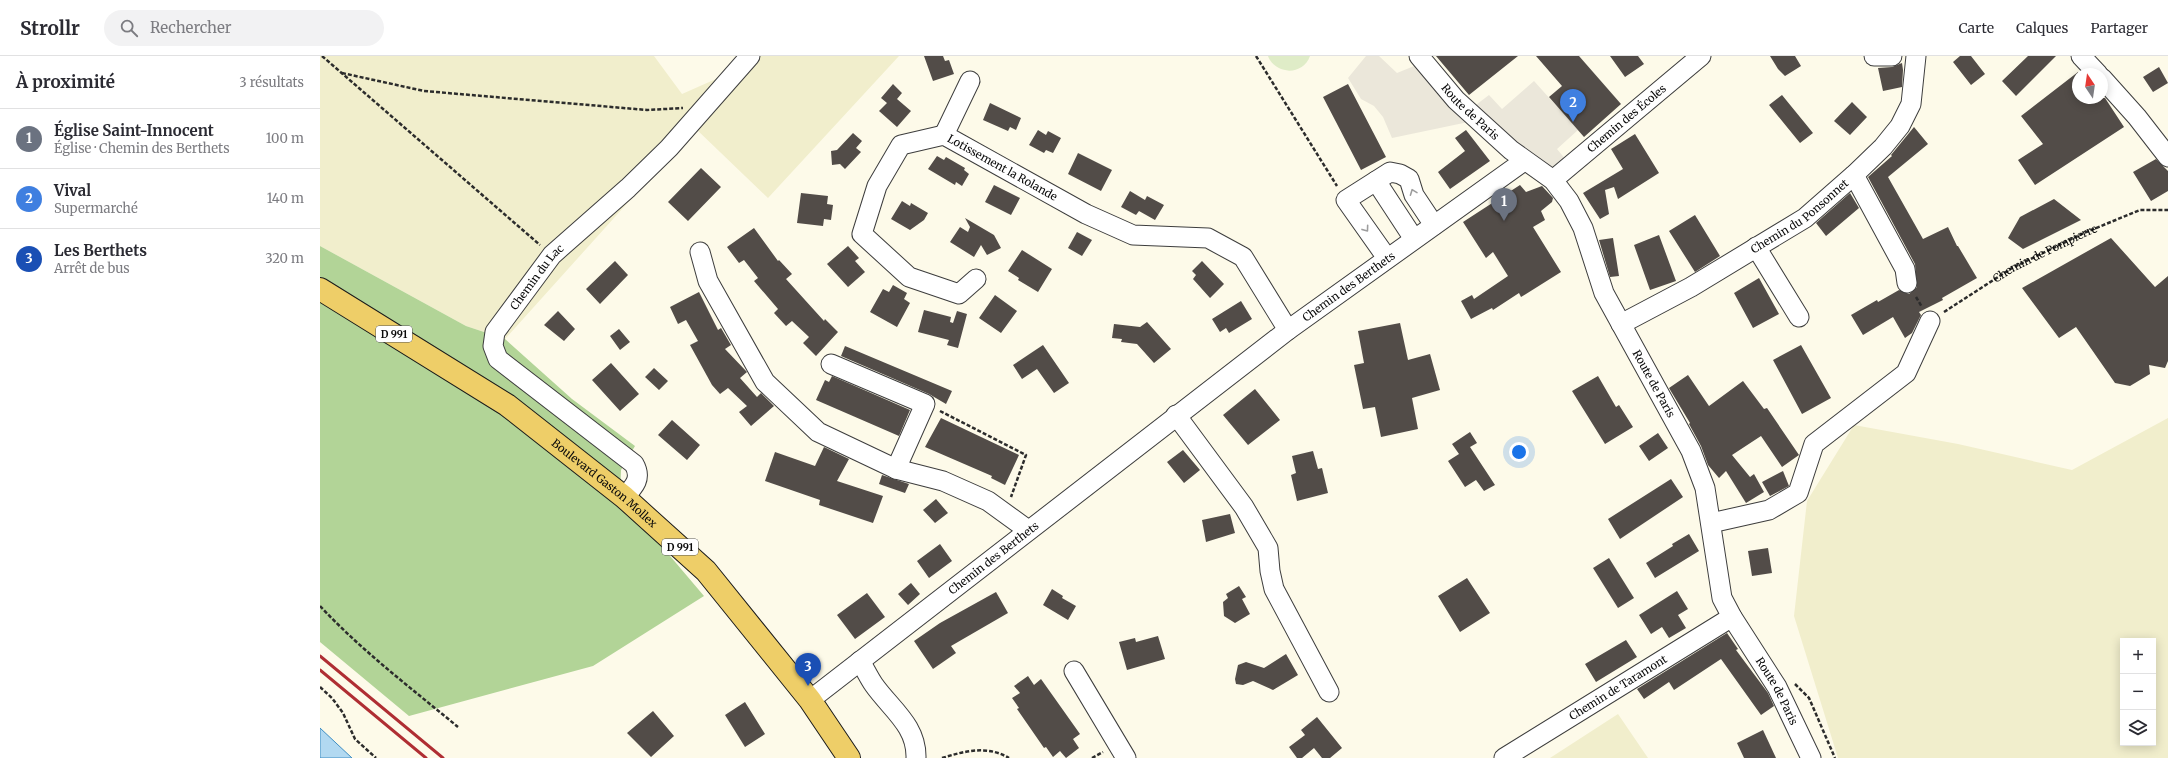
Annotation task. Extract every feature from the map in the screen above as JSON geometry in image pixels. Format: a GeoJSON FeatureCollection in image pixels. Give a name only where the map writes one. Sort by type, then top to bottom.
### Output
{"type":"FeatureCollection","features":[{"type":"Feature","properties":{"kind":"main road","name":"Boulevard Gaston Mollex"},"geometry":{"type":"LineString","coordinates":[[320,289],[507,405],[624,497],[706,571],[810,700],[849,758]]}},
{"type":"Feature","properties":{"kind":"street","name":"Chemin du Lac"},"geometry":{"type":"LineString","coordinates":[[624,497],[639,478],[639,472],[634,464],[498,359],[493,346],[495,332],[552,255],[628,188],[669,148],[750,56]]}},
{"type":"Feature","properties":{"kind":"street","name":"Route de Paris"},"geometry":{"type":"LineString","coordinates":[[1419,56],[1456,100],[1524,161],[1553,180],[1569,201],[1583,228],[1604,293],[1691,451],[1705,488],[1722,598],[1732,617],[1777,687],[1811,758]]}},
{"type":"Feature","properties":{"kind":"street","name":"Chemin des Écoles"},"geometry":{"type":"LineString","coordinates":[[1553,180],[1701,56]]}},
{"type":"Feature","properties":{"kind":"street"},"geometry":{"type":"LineString","coordinates":[[1874,56],[1892,56]]}},
{"type":"Feature","properties":{"kind":"street","name":"Chemin du Ponsonnet"},"geometry":{"type":"LineString","coordinates":[[1621,324],[1691,286],[1805,218],[1854,175],[1883,147],[1900,126],[1911,104],[1916,56]]}},
{"type":"Feature","properties":{"kind":"street"},"geometry":{"type":"LineString","coordinates":[[2081,56],[2092,68]]}},
{"type":"Feature","properties":{"kind":"street"},"geometry":{"type":"LineString","coordinates":[[944,135],[970,81]]}},
{"type":"Feature","properties":{"kind":"street"},"geometry":{"type":"LineString","coordinates":[[2108,84],[2138,117],[2168,157]]}},
{"type":"Feature","properties":{"kind":"street","name":"Lotissement la Rolande"},"geometry":{"type":"LineString","coordinates":[[976,279],[959,294],[909,277],[862,234],[877,186],[901,145],[944,135],[1086,214],[1133,235],[1208,238],[1243,257],[1288,330]]}},
{"type":"Feature","properties":{"kind":"street","name":"Chemin des Berthets"},"geometry":{"type":"LineString","coordinates":[[810,700],[1176,415],[1288,330],[1386,258],[1524,161]]}},
{"type":"Feature","properties":{"kind":"street"},"geometry":{"type":"LineString","coordinates":[[1386,258],[1346,200],[1390,172],[1400,174],[1409,179],[1414,195],[1434,225]]}},
{"type":"Feature","properties":{"kind":"street"},"geometry":{"type":"LineString","coordinates":[[1854,175],[1905,270],[1907,282]]}},
{"type":"Feature","properties":{"kind":"street"},"geometry":{"type":"LineString","coordinates":[[1376,181],[1414,239]]}},
{"type":"Feature","properties":{"kind":"street"},"geometry":{"type":"LineString","coordinates":[[1756,247],[1799,317]]}},
{"type":"Feature","properties":{"kind":"street"},"geometry":{"type":"LineString","coordinates":[[700,252],[708,281],[766,382],[818,432],[896,469],[943,481],[988,501],[1028,530]]}},
{"type":"Feature","properties":{"kind":"street"},"geometry":{"type":"LineString","coordinates":[[1711,523],[1769,510],[1798,493],[1814,444],[1906,373],[1930,321]]}},
{"type":"Feature","properties":{"kind":"street"},"geometry":{"type":"LineString","coordinates":[[831,364],[925,404],[896,469]]}},
{"type":"Feature","properties":{"kind":"street"},"geometry":{"type":"LineString","coordinates":[[1176,415],[1244,507],[1268,548],[1270,571],[1274,589],[1329,692]]}},
{"type":"Feature","properties":{"kind":"street","name":"Chemin de Taramont"},"geometry":{"type":"LineString","coordinates":[[1504,758],[1732,617]]}},
{"type":"Feature","properties":{"kind":"street"},"geometry":{"type":"LineString","coordinates":[[860,661],[874,685],[903,718],[912,736],[916,758]]}},
{"type":"Feature","properties":{"kind":"street"},"geometry":{"type":"LineString","coordinates":[[1074,671],[1126,758]]}},
{"type":"Feature","properties":{"kind":"path"},"geometry":{"type":"LineString","coordinates":[[322,56],[552,255]]}},
{"type":"Feature","properties":{"kind":"path"},"geometry":{"type":"LineString","coordinates":[[1256,56],[1346,200]]}},
{"type":"Feature","properties":{"kind":"path"},"geometry":{"type":"LineString","coordinates":[[342,73],[424,91],[647,110],[707,106]]}},
{"type":"Feature","properties":{"kind":"path","name":"Chemin de Pompierre"},"geometry":{"type":"LineString","coordinates":[[1930,321],[2012,268],[2084,233],[2140,210],[2168,210]]}},
{"type":"Feature","properties":{"kind":"path"},"geometry":{"type":"LineString","coordinates":[[1907,282],[1930,321]]}},
{"type":"Feature","properties":{"kind":"path"},"geometry":{"type":"LineString","coordinates":[[925,404],[1026,454],[1005,512]]}},
{"type":"Feature","properties":{"kind":"path"},"geometry":{"type":"LineString","coordinates":[[320,606],[339,626],[458,727]]}},
{"type":"Feature","properties":{"kind":"path"},"geometry":{"type":"LineString","coordinates":[[320,687],[332,698],[343,713],[355,739],[376,758]]}},
{"type":"Feature","properties":{"kind":"path"},"geometry":{"type":"LineString","coordinates":[[942,758],[967,751],[981,750],[1000,752],[1009,758]]}},
{"type":"Feature","properties":{"kind":"shaded area"},"geometry":{"type":"Polygon","coordinates":[[[320,56],[654,56],[682,94],[725,75],[740,56],[899,56],[768,198],[695,128],[505,339],[466,326],[320,246],[320,56]]]}},
{"type":"Feature","properties":{"kind":"shaded area"},"geometry":{"type":"Polygon","coordinates":[[[1366,56],[1379,56],[1397,73],[1424,62],[1468,111],[1489,95],[1502,109],[1534,81],[1578,130],[1557,149],[1571,166],[1553,180],[1478,120],[1392,138],[1383,117],[1374,106],[1361,99],[1348,78],[1366,56]]]}},
{"type":"Feature","properties":{"kind":"shaded area"},"geometry":{"type":"Polygon","coordinates":[[[2168,418],[2168,758],[1838,758],[1794,616],[1807,501],[1854,425],[1958,444],[2072,470],[2168,418]]]}},
{"type":"Feature","properties":{"kind":"shaded area"},"geometry":{"type":"Polygon","coordinates":[[[1618,714],[1648,758],[1550,758],[1618,714]]]}},
{"type":"Feature","properties":{"kind":"green space"},"geometry":{"type":"Polygon","coordinates":[[[1268,56],[1310,56],[1306,63],[1301,67],[1289,71],[1277,67],[1268,56]]]}},
{"type":"Feature","properties":{"kind":"green space"},"geometry":{"type":"Polygon","coordinates":[[[320,246],[466,326],[505,339],[572,399],[635,446],[621,470],[620,497],[704,596],[593,666],[409,716],[320,642],[320,246]]]}},
{"type":"Feature","properties":{"kind":"water"},"geometry":{"type":"Polygon","coordinates":[[[320,728],[352,758],[320,758],[320,728]]]}},
{"type":"Feature","properties":{"kind":"building"},"geometry":{"type":"Polygon","coordinates":[[[924,56],[943,56],[945,61],[949,60],[954,74],[933,81],[924,56]]]}},
{"type":"Feature","properties":{"kind":"building"},"geometry":{"type":"Polygon","coordinates":[[[1436,56],[1518,56],[1469,95],[1436,56]]]}},
{"type":"Feature","properties":{"kind":"building"},"geometry":{"type":"Polygon","coordinates":[[[1536,56],[1579,56],[1621,104],[1584,137],[1549,97],[1562,86],[1536,56]]]}},
{"type":"Feature","properties":{"kind":"building"},"geometry":{"type":"Polygon","coordinates":[[[1610,56],[1638,56],[1644,64],[1625,77],[1610,56]]]}},
{"type":"Feature","properties":{"kind":"building"},"geometry":{"type":"Polygon","coordinates":[[[1770,56],[1795,56],[1801,66],[1785,76],[1778,69],[1770,56]]]}},
{"type":"Feature","properties":{"kind":"building"},"geometry":{"type":"Polygon","coordinates":[[[1960,56],[1971,56],[1985,74],[1971,85],[1953,62],[1960,56]]]}},
{"type":"Feature","properties":{"kind":"building"},"geometry":{"type":"Polygon","coordinates":[[[2028,56],[2056,56],[2016,96],[2002,81],[2028,56]]]}},
{"type":"Feature","properties":{"kind":"building"},"geometry":{"type":"Polygon","coordinates":[[[1902,63],[1902,87],[1883,91],[1878,68],[1892,67],[1902,63]]]}},
{"type":"Feature","properties":{"kind":"building"},"geometry":{"type":"Polygon","coordinates":[[[2159,67],[2168,83],[2153,92],[2143,77],[2159,67]]]}},
{"type":"Feature","properties":{"kind":"building"},"geometry":{"type":"Polygon","coordinates":[[[2072,77],[2072,104],[2108,104],[2108,103],[2124,127],[2035,185],[2018,160],[2043,144],[2021,116],[2072,77]]]}},
{"type":"Feature","properties":{"kind":"building"},"geometry":{"type":"Polygon","coordinates":[[[893,84],[902,93],[897,99],[911,111],[897,127],[879,111],[887,103],[881,98],[893,84]]]}},
{"type":"Feature","properties":{"kind":"building"},"geometry":{"type":"Polygon","coordinates":[[[1348,84],[1386,157],[1361,170],[1323,97],[1348,84]]]}},
{"type":"Feature","properties":{"kind":"building"},"geometry":{"type":"Polygon","coordinates":[[[1782,95],[1813,133],[1800,143],[1769,105],[1782,95]]]}},
{"type":"Feature","properties":{"kind":"building"},"geometry":{"type":"Polygon","coordinates":[[[1852,102],[1867,117],[1850,135],[1834,121],[1852,102]]]}},
{"type":"Feature","properties":{"kind":"building"},"geometry":{"type":"Polygon","coordinates":[[[990,103],[1021,118],[1016,130],[1010,127],[1008,131],[983,120],[990,103]]]}},
{"type":"Feature","properties":{"kind":"building"},"geometry":{"type":"Polygon","coordinates":[[[1914,127],[1928,144],[1888,177],[1923,239],[1948,227],[1957,246],[1977,278],[1942,298],[1943,300],[1919,312],[1921,315],[1912,333],[1905,338],[1893,317],[1863,335],[1851,315],[1877,300],[1878,302],[1899,290],[1909,294],[1917,287],[1915,264],[1868,177],[1892,156],[1891,155],[1914,127]]]}},
{"type":"Feature","properties":{"kind":"building"},"geometry":{"type":"Polygon","coordinates":[[[1038,130],[1046,135],[1048,131],[1061,138],[1053,153],[1046,150],[1044,153],[1029,145],[1038,130]]]}},
{"type":"Feature","properties":{"kind":"building"},"geometry":{"type":"Polygon","coordinates":[[[1466,130],[1490,161],[1450,189],[1438,172],[1465,151],[1455,138],[1466,130]]]}},
{"type":"Feature","properties":{"kind":"building"},"geometry":{"type":"Polygon","coordinates":[[[853,133],[862,141],[856,148],[861,152],[845,169],[840,164],[832,165],[831,151],[837,150],[853,133]]]}},
{"type":"Feature","properties":{"kind":"building"},"geometry":{"type":"Polygon","coordinates":[[[1635,134],[1659,173],[1618,199],[1614,187],[1605,190],[1609,214],[1600,219],[1583,193],[1623,169],[1611,149],[1635,134]]]}},
{"type":"Feature","properties":{"kind":"building"},"geometry":{"type":"Polygon","coordinates":[[[1078,153],[1112,170],[1101,191],[1068,174],[1078,153]]]}},
{"type":"Feature","properties":{"kind":"building"},"geometry":{"type":"Polygon","coordinates":[[[937,156],[944,160],[946,157],[965,168],[964,170],[969,174],[962,186],[956,182],[955,185],[928,169],[937,156]]]}},
{"type":"Feature","properties":{"kind":"building"},"geometry":{"type":"Polygon","coordinates":[[[2156,159],[2168,171],[2168,191],[2151,201],[2133,172],[2156,159]]]}},
{"type":"Feature","properties":{"kind":"building"},"geometry":{"type":"Polygon","coordinates":[[[701,168],[721,187],[688,221],[668,202],[701,168]]]}},
{"type":"Feature","properties":{"kind":"building"},"geometry":{"type":"Polygon","coordinates":[[[994,185],[1020,198],[1011,215],[985,202],[994,185]]]}},
{"type":"Feature","properties":{"kind":"building"},"geometry":{"type":"Polygon","coordinates":[[[1520,185],[1526,192],[1542,186],[1553,198],[1552,202],[1541,211],[1545,220],[1533,227],[1561,272],[1521,297],[1519,293],[1493,310],[1492,308],[1471,319],[1461,301],[1472,295],[1474,299],[1508,276],[1493,252],[1486,258],[1463,222],[1520,185]]]}},
{"type":"Feature","properties":{"kind":"building"},"geometry":{"type":"Polygon","coordinates":[[[1130,191],[1145,200],[1147,196],[1164,205],[1155,220],[1139,211],[1136,215],[1121,207],[1130,191]]]}},
{"type":"Feature","properties":{"kind":"building"},"geometry":{"type":"Polygon","coordinates":[[[801,193],[828,196],[827,204],[833,205],[831,220],[824,219],[823,226],[797,223],[801,193]]]}},
{"type":"Feature","properties":{"kind":"building"},"geometry":{"type":"Polygon","coordinates":[[[1850,193],[1859,208],[1826,236],[1816,223],[1850,193]]]}},
{"type":"Feature","properties":{"kind":"building"},"geometry":{"type":"Polygon","coordinates":[[[2054,199],[2081,220],[2023,249],[2008,238],[2020,217],[2054,199]]]}},
{"type":"Feature","properties":{"kind":"building"},"geometry":{"type":"Polygon","coordinates":[[[902,201],[910,206],[911,203],[928,213],[924,220],[910,230],[891,219],[902,201]]]}},
{"type":"Feature","properties":{"kind":"building"},"geometry":{"type":"Polygon","coordinates":[[[1695,215],[1720,256],[1695,272],[1669,231],[1695,215]]]}},
{"type":"Feature","properties":{"kind":"building"},"geometry":{"type":"Polygon","coordinates":[[[965,218],[994,235],[1001,248],[987,255],[981,245],[974,257],[950,242],[960,227],[968,232],[970,227],[965,218]]]}},
{"type":"Feature","properties":{"kind":"building"},"geometry":{"type":"Polygon","coordinates":[[[754,228],[778,261],[779,260],[792,274],[786,279],[824,321],[825,319],[838,332],[816,356],[803,343],[809,337],[792,321],[786,326],[774,313],[778,309],[754,281],[758,278],[744,260],[739,263],[727,247],[754,228]]]}},
{"type":"Feature","properties":{"kind":"building"},"geometry":{"type":"Polygon","coordinates":[[[1077,232],[1092,240],[1082,256],[1068,248],[1077,232]]]}},
{"type":"Feature","properties":{"kind":"building"},"geometry":{"type":"Polygon","coordinates":[[[1659,235],[1676,281],[1650,290],[1634,245],[1659,235]]]}},
{"type":"Feature","properties":{"kind":"building"},"geometry":{"type":"Polygon","coordinates":[[[1613,238],[1619,276],[1610,277],[1599,240],[1613,238]]]}},
{"type":"Feature","properties":{"kind":"building"},"geometry":{"type":"Polygon","coordinates":[[[2111,238],[2155,287],[2168,276],[2168,361],[2165,368],[2149,365],[2150,374],[2130,386],[2115,383],[2076,327],[2059,338],[2022,288],[2111,238]]]}},
{"type":"Feature","properties":{"kind":"building"},"geometry":{"type":"Polygon","coordinates":[[[848,246],[859,258],[855,261],[865,272],[848,287],[827,264],[848,246]]]}},
{"type":"Feature","properties":{"kind":"building"},"geometry":{"type":"Polygon","coordinates":[[[1022,250],[1052,269],[1038,292],[1018,280],[1019,278],[1008,271],[1022,250]]]}},
{"type":"Feature","properties":{"kind":"building"},"geometry":{"type":"Polygon","coordinates":[[[615,261],[628,275],[600,304],[586,289],[615,261]]]}},
{"type":"Feature","properties":{"kind":"building"},"geometry":{"type":"Polygon","coordinates":[[[1202,261],[1224,284],[1210,298],[1193,279],[1196,275],[1192,271],[1202,261]]]}},
{"type":"Feature","properties":{"kind":"building"},"geometry":{"type":"Polygon","coordinates":[[[1759,278],[1779,314],[1753,328],[1734,293],[1759,278]]]}},
{"type":"Feature","properties":{"kind":"building"},"geometry":{"type":"Polygon","coordinates":[[[893,285],[907,293],[904,299],[910,303],[897,327],[870,312],[883,289],[889,292],[893,285]]]}},
{"type":"Feature","properties":{"kind":"building"},"geometry":{"type":"Polygon","coordinates":[[[699,292],[718,330],[721,328],[731,345],[725,349],[747,372],[740,378],[757,397],[761,393],[774,406],[751,426],[739,412],[747,406],[728,388],[720,394],[712,385],[690,345],[698,341],[686,320],[678,324],[670,307],[699,292]]]}},
{"type":"Feature","properties":{"kind":"building"},"geometry":{"type":"Polygon","coordinates":[[[995,295],[1017,311],[1001,333],[979,318],[995,295]]]}},
{"type":"Feature","properties":{"kind":"building"},"geometry":{"type":"Polygon","coordinates":[[[1241,301],[1252,319],[1229,333],[1226,328],[1220,332],[1212,319],[1241,301]]]}},
{"type":"Feature","properties":{"kind":"building"},"geometry":{"type":"Polygon","coordinates":[[[924,310],[951,317],[950,322],[953,323],[957,311],[967,314],[958,348],[947,345],[949,340],[918,332],[924,310]]]}},
{"type":"Feature","properties":{"kind":"building"},"geometry":{"type":"Polygon","coordinates":[[[558,311],[575,329],[564,341],[544,325],[558,311]]]}},
{"type":"Feature","properties":{"kind":"building"},"geometry":{"type":"Polygon","coordinates":[[[1147,322],[1171,349],[1154,363],[1137,344],[1121,342],[1122,339],[1112,338],[1114,324],[1140,327],[1147,322]]]}},
{"type":"Feature","properties":{"kind":"building"},"geometry":{"type":"Polygon","coordinates":[[[1400,323],[1408,360],[1430,354],[1440,390],[1412,398],[1418,429],[1381,437],[1375,407],[1363,409],[1354,365],[1364,363],[1358,331],[1400,323]]]}},
{"type":"Feature","properties":{"kind":"building"},"geometry":{"type":"Polygon","coordinates":[[[619,329],[630,342],[620,350],[610,336],[619,329]]]}},
{"type":"Feature","properties":{"kind":"building"},"geometry":{"type":"Polygon","coordinates":[[[1043,345],[1069,383],[1054,393],[1037,369],[1022,379],[1013,365],[1043,345]]]}},
{"type":"Feature","properties":{"kind":"building"},"geometry":{"type":"Polygon","coordinates":[[[1801,345],[1831,398],[1802,414],[1773,360],[1801,345]]]}},
{"type":"Feature","properties":{"kind":"building"},"geometry":{"type":"Polygon","coordinates":[[[845,346],[952,391],[946,404],[929,394],[841,356],[845,346]]]}},
{"type":"Feature","properties":{"kind":"building"},"geometry":{"type":"Polygon","coordinates":[[[611,363],[639,394],[620,411],[592,380],[611,363]]]}},
{"type":"Feature","properties":{"kind":"building"},"geometry":{"type":"Polygon","coordinates":[[[654,368],[668,381],[659,390],[645,377],[654,368]]]}},
{"type":"Feature","properties":{"kind":"building"},"geometry":{"type":"Polygon","coordinates":[[[1688,375],[1709,406],[1743,381],[1764,409],[1767,408],[1799,455],[1782,467],[1761,436],[1732,455],[1750,477],[1754,474],[1764,492],[1746,503],[1726,471],[1719,478],[1708,465],[1701,446],[1689,424],[1690,423],[1669,388],[1688,375]]]}},
{"type":"Feature","properties":{"kind":"building"},"geometry":{"type":"Polygon","coordinates":[[[832,376],[910,410],[899,436],[816,400],[825,380],[829,382],[832,376]]]}},
{"type":"Feature","properties":{"kind":"building"},"geometry":{"type":"Polygon","coordinates":[[[1598,376],[1616,407],[1619,405],[1633,427],[1605,444],[1572,391],[1598,376]]]}},
{"type":"Feature","properties":{"kind":"building"},"geometry":{"type":"Polygon","coordinates":[[[1255,389],[1280,420],[1248,445],[1223,415],[1255,389]]]}},
{"type":"Feature","properties":{"kind":"building"},"geometry":{"type":"Polygon","coordinates":[[[941,418],[1019,455],[1005,485],[991,478],[992,476],[925,447],[941,418]]]}},
{"type":"Feature","properties":{"kind":"building"},"geometry":{"type":"Polygon","coordinates":[[[672,420],[700,445],[687,460],[658,435],[672,420]]]}},
{"type":"Feature","properties":{"kind":"building"},"geometry":{"type":"Polygon","coordinates":[[[1470,432],[1477,443],[1470,447],[1495,485],[1484,491],[1476,480],[1465,487],[1448,461],[1459,454],[1452,444],[1470,432]]]}},
{"type":"Feature","properties":{"kind":"building"},"geometry":{"type":"Polygon","coordinates":[[[1658,433],[1668,448],[1649,461],[1639,446],[1658,433]]]}},
{"type":"Feature","properties":{"kind":"building"},"geometry":{"type":"Polygon","coordinates":[[[824,447],[849,459],[837,481],[883,496],[873,523],[819,505],[820,500],[765,481],[775,452],[815,466],[824,447]]]}},
{"type":"Feature","properties":{"kind":"building"},"geometry":{"type":"Polygon","coordinates":[[[1183,450],[1200,470],[1184,483],[1167,462],[1183,450]]]}},
{"type":"Feature","properties":{"kind":"building"},"geometry":{"type":"Polygon","coordinates":[[[1313,451],[1318,469],[1322,468],[1328,493],[1297,501],[1291,475],[1296,473],[1292,456],[1313,451]]]}},
{"type":"Feature","properties":{"kind":"building"},"geometry":{"type":"Polygon","coordinates":[[[1783,471],[1789,486],[1770,496],[1762,482],[1783,471]]]}},
{"type":"Feature","properties":{"kind":"building"},"geometry":{"type":"Polygon","coordinates":[[[882,475],[909,484],[905,493],[879,484],[882,475]]]}},
{"type":"Feature","properties":{"kind":"building"},"geometry":{"type":"Polygon","coordinates":[[[1671,479],[1683,497],[1620,539],[1608,519],[1671,479]]]}},
{"type":"Feature","properties":{"kind":"building"},"geometry":{"type":"Polygon","coordinates":[[[936,499],[948,513],[935,523],[923,510],[936,499]]]}},
{"type":"Feature","properties":{"kind":"building"},"geometry":{"type":"Polygon","coordinates":[[[1230,514],[1235,533],[1206,542],[1202,520],[1230,514]]]}},
{"type":"Feature","properties":{"kind":"building"},"geometry":{"type":"Polygon","coordinates":[[[1689,534],[1699,551],[1655,578],[1646,563],[1673,546],[1672,544],[1689,534]]]}},
{"type":"Feature","properties":{"kind":"building"},"geometry":{"type":"Polygon","coordinates":[[[940,544],[952,561],[929,578],[917,561],[940,544]]]}},
{"type":"Feature","properties":{"kind":"building"},"geometry":{"type":"Polygon","coordinates":[[[1768,548],[1772,573],[1752,576],[1748,551],[1768,548]]]}},
{"type":"Feature","properties":{"kind":"building"},"geometry":{"type":"Polygon","coordinates":[[[1609,558],[1634,598],[1618,608],[1593,568],[1609,558]]]}},
{"type":"Feature","properties":{"kind":"building"},"geometry":{"type":"Polygon","coordinates":[[[1467,578],[1490,613],[1460,632],[1438,596],[1467,578]]]}},
{"type":"Feature","properties":{"kind":"building"},"geometry":{"type":"Polygon","coordinates":[[[911,583],[920,594],[908,605],[898,594],[911,583]]]}},
{"type":"Feature","properties":{"kind":"building"},"geometry":{"type":"Polygon","coordinates":[[[1239,586],[1246,597],[1242,599],[1250,614],[1235,623],[1224,616],[1223,602],[1228,598],[1226,594],[1239,586]]]}},
{"type":"Feature","properties":{"kind":"building"},"geometry":{"type":"Polygon","coordinates":[[[1052,589],[1063,596],[1062,598],[1076,606],[1068,620],[1043,605],[1052,589]]]}},
{"type":"Feature","properties":{"kind":"building"},"geometry":{"type":"Polygon","coordinates":[[[1677,591],[1688,609],[1678,615],[1686,628],[1669,638],[1662,627],[1651,634],[1639,615],[1677,591]]]}},
{"type":"Feature","properties":{"kind":"building"},"geometry":{"type":"Polygon","coordinates":[[[996,592],[1008,613],[951,646],[956,653],[933,669],[914,641],[940,623],[996,592]]]}},
{"type":"Feature","properties":{"kind":"building"},"geometry":{"type":"Polygon","coordinates":[[[867,593],[885,617],[855,639],[837,615],[867,593]]]}},
{"type":"Feature","properties":{"kind":"building"},"geometry":{"type":"Polygon","coordinates":[[[1727,633],[1738,649],[1736,650],[1768,693],[1774,706],[1761,715],[1721,659],[1674,690],[1669,682],[1644,699],[1637,689],[1727,633]]]}},
{"type":"Feature","properties":{"kind":"building"},"geometry":{"type":"Polygon","coordinates":[[[1158,636],[1165,659],[1127,670],[1119,642],[1135,638],[1136,642],[1158,636]]]}},
{"type":"Feature","properties":{"kind":"building"},"geometry":{"type":"Polygon","coordinates":[[[1626,640],[1637,657],[1596,682],[1585,664],[1626,640]]]}},
{"type":"Feature","properties":{"kind":"building"},"geometry":{"type":"Polygon","coordinates":[[[1286,654],[1298,675],[1273,690],[1253,681],[1243,685],[1236,684],[1235,679],[1238,665],[1246,662],[1264,668],[1286,654]]]}},
{"type":"Feature","properties":{"kind":"building"},"geometry":{"type":"Polygon","coordinates":[[[1028,676],[1034,685],[1041,679],[1080,734],[1073,739],[1079,748],[1066,758],[1060,751],[1053,757],[1046,747],[1044,748],[1017,709],[1019,708],[1012,698],[1020,693],[1014,686],[1028,676]]]}},
{"type":"Feature","properties":{"kind":"building"},"geometry":{"type":"Polygon","coordinates":[[[745,702],[765,734],[745,747],[725,715],[745,702]]]}},
{"type":"Feature","properties":{"kind":"building"},"geometry":{"type":"Polygon","coordinates":[[[653,711],[674,736],[651,757],[627,733],[653,711]]]}},
{"type":"Feature","properties":{"kind":"building"},"geometry":{"type":"Polygon","coordinates":[[[1317,717],[1342,748],[1330,758],[1322,758],[1314,748],[1302,758],[1297,758],[1289,747],[1305,735],[1301,730],[1317,717]]]}},
{"type":"Feature","properties":{"kind":"building"},"geometry":{"type":"Polygon","coordinates":[[[1763,730],[1776,758],[1744,758],[1737,743],[1763,730]]]}},
{"type":"Feature","properties":{"kind":"railway"},"geometry":{"type":"LineString","coordinates":[[320,656],[443,758]]}},
{"type":"Feature","properties":{"kind":"railway"},"geometry":{"type":"LineString","coordinates":[[320,670],[426,758]]}},
{"type":"Feature","properties":{"kind":"place","name":"Vival"},"geometry":{"type":"Point","coordinates":[1573,122]}},
{"type":"Feature","properties":{"kind":"place","name":"Église Saint-Innocent"},"geometry":{"type":"Point","coordinates":[1504,221]}},
{"type":"Feature","properties":{"kind":"place","name":"Les Berthets"},"geometry":{"type":"Point","coordinates":[808,686]}}]}
